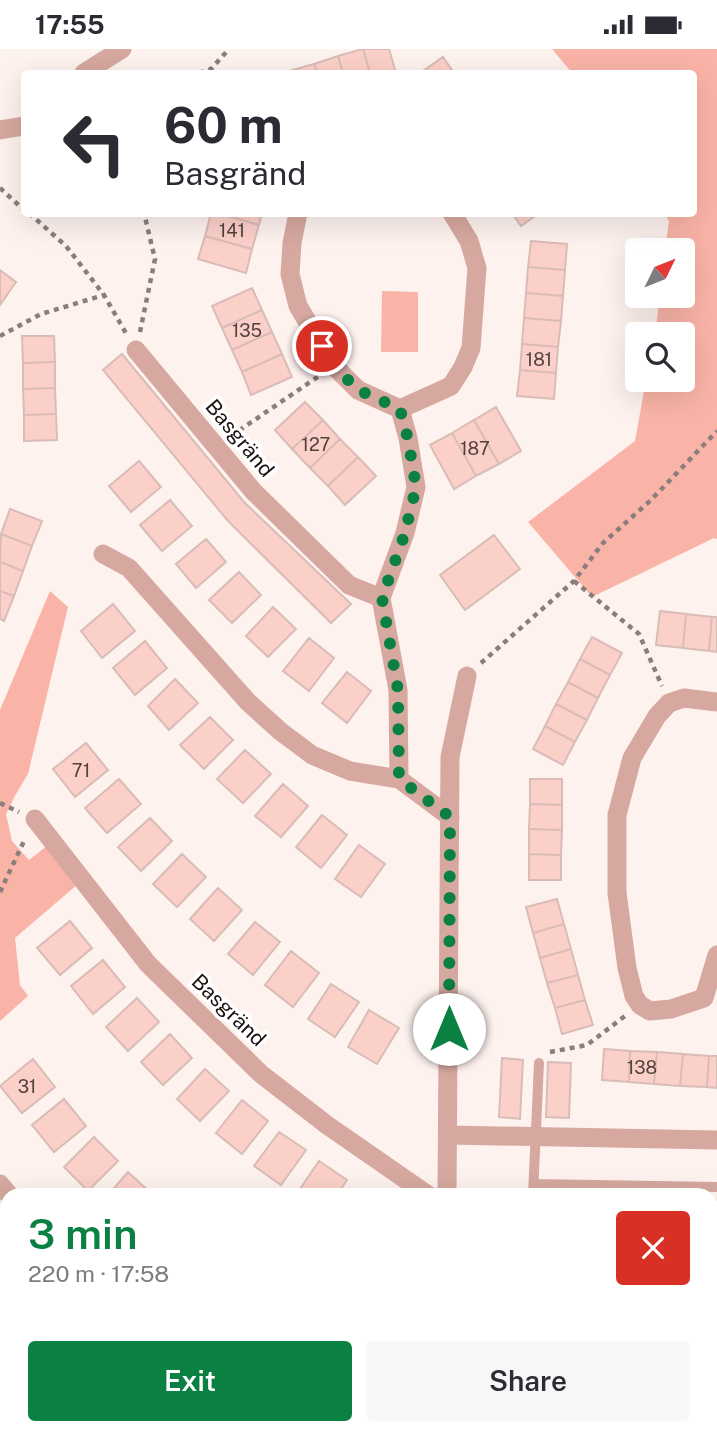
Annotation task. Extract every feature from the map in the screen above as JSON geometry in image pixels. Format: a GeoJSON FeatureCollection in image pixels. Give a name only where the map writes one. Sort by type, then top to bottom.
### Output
{"type":"FeatureCollection","features":[{"type":"Feature","properties":{"kind":"street"},"geometry":{"type":"LineString","coordinates":[[90,70],[122,49]]}},
{"type":"Feature","properties":{"kind":"street"},"geometry":{"type":"LineString","coordinates":[[0,130],[21,126]]}},
{"type":"Feature","properties":{"kind":"street"},"geometry":{"type":"LineString","coordinates":[[297,217],[290,274],[298,306],[334,366],[358,390],[400,409],[450,386],[463,367],[471,348],[477,268],[469,241],[454,217]]}},
{"type":"Feature","properties":{"kind":"street","name":"Basgränd"},"geometry":{"type":"LineString","coordinates":[[136,351],[253,491],[349,585],[382,598]]}},
{"type":"Feature","properties":{"kind":"street"},"geometry":{"type":"LineString","coordinates":[[399,779],[398,690],[382,598],[405,533],[416,487],[400,409]]}},
{"type":"Feature","properties":{"kind":"street"},"geometry":{"type":"LineString","coordinates":[[103,554],[129,568],[248,702],[279,731],[313,755],[350,771],[399,779],[450,817]]}},
{"type":"Feature","properties":{"kind":"street"},"geometry":{"type":"LineString","coordinates":[[447,1188],[450,757],[467,676]]}},
{"type":"Feature","properties":{"kind":"street"},"geometry":{"type":"LineString","coordinates":[[717,702],[684,698],[669,703],[657,716],[632,758],[617,815],[617,893],[627,968],[634,996],[640,1005],[650,1011],[710,1002],[717,955]]}},
{"type":"Feature","properties":{"kind":"street","name":"Basgränd"},"geometry":{"type":"LineString","coordinates":[[35,819],[148,964],[261,1073],[327,1125],[418,1188]]}},
{"type":"Feature","properties":{"kind":"street"},"geometry":{"type":"LineString","coordinates":[[449,1135],[717,1140]]}},
{"type":"Feature","properties":{"kind":"lane"},"geometry":{"type":"LineString","coordinates":[[534,1188],[539,1063]]}},
{"type":"Feature","properties":{"kind":"lane"},"geometry":{"type":"LineString","coordinates":[[656,1188],[717,1187]]}},
{"type":"Feature","properties":{"kind":"path"},"geometry":{"type":"LineString","coordinates":[[208,70],[229,49]]}},
{"type":"Feature","properties":{"kind":"path"},"geometry":{"type":"LineString","coordinates":[[0,188],[21,207]]}},
{"type":"Feature","properties":{"kind":"path"},"geometry":{"type":"LineString","coordinates":[[33,217],[66,246],[104,295],[136,351]]}},
{"type":"Feature","properties":{"kind":"path"},"geometry":{"type":"LineString","coordinates":[[136,351],[155,259],[145,217]]}},
{"type":"Feature","properties":{"kind":"path"},"geometry":{"type":"LineString","coordinates":[[0,336],[41,314],[104,295]]}},
{"type":"Feature","properties":{"kind":"path"},"geometry":{"type":"LineString","coordinates":[[216,446],[334,366]]}},
{"type":"Feature","properties":{"kind":"path"},"geometry":{"type":"LineString","coordinates":[[467,676],[574,581],[603,543],[651,500],[717,431]]}},
{"type":"Feature","properties":{"kind":"path"},"geometry":{"type":"LineString","coordinates":[[574,581],[639,634],[669,703]]}},
{"type":"Feature","properties":{"kind":"path"},"geometry":{"type":"LineString","coordinates":[[0,892],[35,819]]}},
{"type":"Feature","properties":{"kind":"path"},"geometry":{"type":"LineString","coordinates":[[539,1063],[549,1052],[587,1045],[640,1005]]}},
{"type":"Feature","properties":{"kind":"shaded area"},"geometry":{"type":"Polygon","coordinates":[[[552,49],[717,49],[717,539],[714,538],[592,597],[528,522],[635,441],[644,392],[695,392],[695,322],[657,322],[658,308],[695,308],[695,238],[667,238],[669,221],[667,217],[697,217],[697,70],[570,70],[552,49]]]}},
{"type":"Feature","properties":{"kind":"shaded area"},"geometry":{"type":"Polygon","coordinates":[[[382,291],[418,292],[418,352],[381,352],[382,291]]]}},
{"type":"Feature","properties":{"kind":"shaded area"},"geometry":{"type":"Polygon","coordinates":[[[50,591],[68,607],[28,774],[6,814],[12,841],[29,860],[48,845],[78,884],[15,938],[20,985],[28,996],[0,1021],[0,710],[50,591]]]}},
{"type":"Feature","properties":{"kind":"building"},"geometry":{"type":"Polygon","coordinates":[[[363,49],[389,49],[395,70],[369,70],[363,49]]]}},
{"type":"Feature","properties":{"kind":"building"},"geometry":{"type":"Polygon","coordinates":[[[363,49],[369,70],[342,70],[338,56],[363,49]]]}},
{"type":"Feature","properties":{"kind":"building"},"geometry":{"type":"Polygon","coordinates":[[[338,56],[342,70],[316,70],[314,64],[338,56]]]}},
{"type":"Feature","properties":{"kind":"building"},"geometry":{"type":"Polygon","coordinates":[[[443,57],[452,70],[424,70],[443,57]]]}},
{"type":"Feature","properties":{"kind":"building"},"geometry":{"type":"Polygon","coordinates":[[[314,64],[316,70],[293,70],[314,64]]]}},
{"type":"Feature","properties":{"kind":"building"},"geometry":{"type":"Polygon","coordinates":[[[210,217],[231,217],[259,225],[252,249],[205,236],[210,217]]]}},
{"type":"Feature","properties":{"kind":"building"},"geometry":{"type":"Polygon","coordinates":[[[231,217],[261,217],[259,225],[231,217]]]}},
{"type":"Feature","properties":{"kind":"building"},"geometry":{"type":"Polygon","coordinates":[[[515,217],[533,217],[521,226],[515,217]]]}},
{"type":"Feature","properties":{"kind":"building"},"geometry":{"type":"Polygon","coordinates":[[[205,236],[252,249],[246,273],[198,259],[205,236]]]}},
{"type":"Feature","properties":{"kind":"building"},"geometry":{"type":"Polygon","coordinates":[[[531,241],[567,244],[565,270],[528,267],[531,241]]]}},
{"type":"Feature","properties":{"kind":"building"},"geometry":{"type":"Polygon","coordinates":[[[528,267],[565,270],[563,296],[526,293],[528,267]]]}},
{"type":"Feature","properties":{"kind":"building"},"geometry":{"type":"Polygon","coordinates":[[[0,270],[16,282],[0,305],[0,270]]]}},
{"type":"Feature","properties":{"kind":"building"},"geometry":{"type":"Polygon","coordinates":[[[252,288],[262,310],[222,328],[212,306],[252,288]]]}},
{"type":"Feature","properties":{"kind":"building"},"geometry":{"type":"Polygon","coordinates":[[[526,293],[563,296],[561,321],[524,318],[526,293]]]}},
{"type":"Feature","properties":{"kind":"building"},"geometry":{"type":"Polygon","coordinates":[[[262,310],[272,332],[232,350],[222,328],[262,310]]]}},
{"type":"Feature","properties":{"kind":"building"},"geometry":{"type":"Polygon","coordinates":[[[524,318],[561,321],[558,347],[522,344],[524,318]]]}},
{"type":"Feature","properties":{"kind":"building"},"geometry":{"type":"Polygon","coordinates":[[[272,332],[282,354],[242,372],[232,350],[272,332]]]}},
{"type":"Feature","properties":{"kind":"building"},"geometry":{"type":"Polygon","coordinates":[[[22,336],[54,336],[55,362],[23,363],[22,336]]]}},
{"type":"Feature","properties":{"kind":"building"},"geometry":{"type":"Polygon","coordinates":[[[522,344],[558,347],[556,373],[520,370],[522,344]]]}},
{"type":"Feature","properties":{"kind":"building"},"geometry":{"type":"Polygon","coordinates":[[[122,354],[244,502],[351,604],[331,623],[228,521],[103,370],[122,354]]]}},
{"type":"Feature","properties":{"kind":"building"},"geometry":{"type":"Polygon","coordinates":[[[282,354],[292,377],[251,395],[242,372],[282,354]]]}},
{"type":"Feature","properties":{"kind":"building"},"geometry":{"type":"Polygon","coordinates":[[[55,362],[55,388],[23,389],[23,363],[55,362]]]}},
{"type":"Feature","properties":{"kind":"building"},"geometry":{"type":"Polygon","coordinates":[[[520,370],[556,373],[554,399],[517,396],[520,370]]]}},
{"type":"Feature","properties":{"kind":"building"},"geometry":{"type":"Polygon","coordinates":[[[55,388],[56,414],[24,415],[23,389],[55,388]]]}},
{"type":"Feature","properties":{"kind":"building"},"geometry":{"type":"Polygon","coordinates":[[[305,402],[323,420],[292,449],[275,430],[305,402]]]}},
{"type":"Feature","properties":{"kind":"building"},"geometry":{"type":"Polygon","coordinates":[[[496,407],[521,451],[499,464],[474,420],[496,407]]]}},
{"type":"Feature","properties":{"kind":"building"},"geometry":{"type":"Polygon","coordinates":[[[56,414],[57,440],[24,441],[24,415],[56,414]]]}},
{"type":"Feature","properties":{"kind":"building"},"geometry":{"type":"Polygon","coordinates":[[[323,420],[340,439],[310,468],[292,449],[323,420]]]}},
{"type":"Feature","properties":{"kind":"building"},"geometry":{"type":"Polygon","coordinates":[[[474,420],[499,464],[476,476],[452,433],[474,420]]]}},
{"type":"Feature","properties":{"kind":"building"},"geometry":{"type":"Polygon","coordinates":[[[452,433],[476,476],[454,489],[430,445],[452,433]]]}},
{"type":"Feature","properties":{"kind":"building"},"geometry":{"type":"Polygon","coordinates":[[[340,439],[358,457],[328,486],[310,468],[340,439]]]}},
{"type":"Feature","properties":{"kind":"building"},"geometry":{"type":"Polygon","coordinates":[[[358,457],[376,476],[345,505],[328,486],[358,457]]]}},
{"type":"Feature","properties":{"kind":"building"},"geometry":{"type":"Polygon","coordinates":[[[139,461],[161,487],[131,512],[109,486],[139,461]]]}},
{"type":"Feature","properties":{"kind":"building"},"geometry":{"type":"Polygon","coordinates":[[[170,500],[192,526],[162,551],[140,525],[170,500]]]}},
{"type":"Feature","properties":{"kind":"building"},"geometry":{"type":"Polygon","coordinates":[[[10,509],[42,521],[32,546],[1,534],[10,509]]]}},
{"type":"Feature","properties":{"kind":"building"},"geometry":{"type":"Polygon","coordinates":[[[1,534],[32,546],[23,571],[0,562],[1,534]]]}},
{"type":"Feature","properties":{"kind":"building"},"geometry":{"type":"Polygon","coordinates":[[[494,535],[520,569],[465,610],[440,575],[494,535]]]}},
{"type":"Feature","properties":{"kind":"building"},"geometry":{"type":"Polygon","coordinates":[[[206,539],[226,562],[196,588],[176,564],[206,539]]]}},
{"type":"Feature","properties":{"kind":"building"},"geometry":{"type":"Polygon","coordinates":[[[0,562],[23,571],[14,596],[0,591],[0,562]]]}},
{"type":"Feature","properties":{"kind":"building"},"geometry":{"type":"Polygon","coordinates":[[[239,572],[261,595],[232,623],[209,600],[239,572]]]}},
{"type":"Feature","properties":{"kind":"building"},"geometry":{"type":"Polygon","coordinates":[[[0,591],[14,596],[4,621],[0,619],[0,591]]]}},
{"type":"Feature","properties":{"kind":"building"},"geometry":{"type":"Polygon","coordinates":[[[113,604],[135,631],[102,658],[81,631],[113,604]]]}},
{"type":"Feature","properties":{"kind":"building"},"geometry":{"type":"Polygon","coordinates":[[[273,607],[296,629],[268,657],[246,636],[273,607]]]}},
{"type":"Feature","properties":{"kind":"building"},"geometry":{"type":"Polygon","coordinates":[[[660,611],[686,614],[683,648],[656,645],[660,611]]]}},
{"type":"Feature","properties":{"kind":"building"},"geometry":{"type":"Polygon","coordinates":[[[686,614],[712,617],[709,651],[683,648],[686,614]]]}},
{"type":"Feature","properties":{"kind":"building"},"geometry":{"type":"Polygon","coordinates":[[[712,617],[717,617],[717,652],[709,651],[712,617]]]}},
{"type":"Feature","properties":{"kind":"building"},"geometry":{"type":"Polygon","coordinates":[[[592,637],[622,653],[610,675],[580,659],[592,637]]]}},
{"type":"Feature","properties":{"kind":"building"},"geometry":{"type":"Polygon","coordinates":[[[309,638],[334,658],[309,691],[283,671],[309,638]]]}},
{"type":"Feature","properties":{"kind":"building"},"geometry":{"type":"Polygon","coordinates":[[[145,641],[167,668],[135,695],[113,668],[145,641]]]}},
{"type":"Feature","properties":{"kind":"building"},"geometry":{"type":"Polygon","coordinates":[[[580,659],[610,675],[598,698],[568,682],[580,659]]]}},
{"type":"Feature","properties":{"kind":"building"},"geometry":{"type":"Polygon","coordinates":[[[347,672],[371,691],[347,723],[322,703],[347,672]]]}},
{"type":"Feature","properties":{"kind":"building"},"geometry":{"type":"Polygon","coordinates":[[[175,679],[198,703],[169,730],[148,706],[175,679]]]}},
{"type":"Feature","properties":{"kind":"building"},"geometry":{"type":"Polygon","coordinates":[[[568,682],[598,698],[587,720],[556,704],[568,682]]]}},
{"type":"Feature","properties":{"kind":"building"},"geometry":{"type":"Polygon","coordinates":[[[556,704],[587,720],[575,742],[545,726],[556,704]]]}},
{"type":"Feature","properties":{"kind":"building"},"geometry":{"type":"Polygon","coordinates":[[[210,717],[233,740],[204,769],[180,745],[210,717]]]}},
{"type":"Feature","properties":{"kind":"building"},"geometry":{"type":"Polygon","coordinates":[[[545,726],[575,742],[563,765],[533,749],[545,726]]]}},
{"type":"Feature","properties":{"kind":"building"},"geometry":{"type":"Polygon","coordinates":[[[86,743],[108,770],[75,797],[53,769],[86,743]]]}},
{"type":"Feature","properties":{"kind":"building"},"geometry":{"type":"Polygon","coordinates":[[[245,750],[271,774],[243,803],[217,779],[245,750]]]}},
{"type":"Feature","properties":{"kind":"building"},"geometry":{"type":"Polygon","coordinates":[[[119,779],[141,804],[107,833],[85,808],[119,779]]]}},
{"type":"Feature","properties":{"kind":"building"},"geometry":{"type":"Polygon","coordinates":[[[530,779],[562,779],[562,805],[530,804],[530,779]]]}},
{"type":"Feature","properties":{"kind":"building"},"geometry":{"type":"Polygon","coordinates":[[[283,784],[308,806],[281,837],[255,816],[283,784]]]}},
{"type":"Feature","properties":{"kind":"building"},"geometry":{"type":"Polygon","coordinates":[[[530,804],[562,805],[562,830],[529,829],[530,804]]]}},
{"type":"Feature","properties":{"kind":"building"},"geometry":{"type":"Polygon","coordinates":[[[322,815],[347,835],[321,868],[296,847],[322,815]]]}},
{"type":"Feature","properties":{"kind":"building"},"geometry":{"type":"Polygon","coordinates":[[[150,818],[172,841],[141,871],[118,847],[150,818]]]}},
{"type":"Feature","properties":{"kind":"building"},"geometry":{"type":"Polygon","coordinates":[[[529,829],[562,830],[561,855],[529,854],[529,829]]]}},
{"type":"Feature","properties":{"kind":"building"},"geometry":{"type":"Polygon","coordinates":[[[359,845],[385,864],[361,897],[335,879],[359,845]]]}},
{"type":"Feature","properties":{"kind":"building"},"geometry":{"type":"Polygon","coordinates":[[[182,854],[206,877],[177,907],[153,884],[182,854]]]}},
{"type":"Feature","properties":{"kind":"building"},"geometry":{"type":"Polygon","coordinates":[[[529,854],[561,855],[561,880],[529,880],[529,854]]]}},
{"type":"Feature","properties":{"kind":"building"},"geometry":{"type":"Polygon","coordinates":[[[218,888],[242,910],[214,941],[190,919],[218,888]]]}},
{"type":"Feature","properties":{"kind":"building"},"geometry":{"type":"Polygon","coordinates":[[[557,899],[564,924],[533,933],[526,907],[557,899]]]}},
{"type":"Feature","properties":{"kind":"building"},"geometry":{"type":"Polygon","coordinates":[[[70,921],[92,948],[60,975],[37,948],[70,921]]]}},
{"type":"Feature","properties":{"kind":"building"},"geometry":{"type":"Polygon","coordinates":[[[255,922],[280,942],[253,975],[228,954],[255,922]]]}},
{"type":"Feature","properties":{"kind":"building"},"geometry":{"type":"Polygon","coordinates":[[[564,924],[571,949],[540,958],[533,933],[564,924]]]}},
{"type":"Feature","properties":{"kind":"building"},"geometry":{"type":"Polygon","coordinates":[[[571,949],[578,975],[547,983],[540,958],[571,949]]]}},
{"type":"Feature","properties":{"kind":"building"},"geometry":{"type":"Polygon","coordinates":[[[291,951],[319,973],[293,1007],[265,985],[291,951]]]}},
{"type":"Feature","properties":{"kind":"building"},"geometry":{"type":"Polygon","coordinates":[[[103,960],[125,987],[93,1014],[71,986],[103,960]]]}},
{"type":"Feature","properties":{"kind":"building"},"geometry":{"type":"Polygon","coordinates":[[[578,975],[585,1000],[555,1008],[547,983],[578,975]]]}},
{"type":"Feature","properties":{"kind":"building"},"geometry":{"type":"Polygon","coordinates":[[[331,984],[359,1002],[335,1037],[308,1019],[331,984]]]}},
{"type":"Feature","properties":{"kind":"building"},"geometry":{"type":"Polygon","coordinates":[[[137,998],[159,1022],[128,1051],[106,1027],[137,998]]]}},
{"type":"Feature","properties":{"kind":"building"},"geometry":{"type":"Polygon","coordinates":[[[585,1000],[593,1025],[562,1034],[555,1008],[585,1000]]]}},
{"type":"Feature","properties":{"kind":"building"},"geometry":{"type":"Polygon","coordinates":[[[369,1010],[399,1028],[377,1064],[348,1047],[369,1010]]]}},
{"type":"Feature","properties":{"kind":"building"},"geometry":{"type":"Polygon","coordinates":[[[170,1034],[192,1058],[163,1085],[141,1062],[170,1034]]]}},
{"type":"Feature","properties":{"kind":"building"},"geometry":{"type":"Polygon","coordinates":[[[604,1049],[630,1051],[629,1082],[602,1080],[604,1049]]]}},
{"type":"Feature","properties":{"kind":"building"},"geometry":{"type":"Polygon","coordinates":[[[630,1051],[657,1052],[654,1084],[629,1082],[630,1051]]]}},
{"type":"Feature","properties":{"kind":"building"},"geometry":{"type":"Polygon","coordinates":[[[657,1052],[683,1054],[680,1086],[654,1084],[657,1052]]]}},
{"type":"Feature","properties":{"kind":"building"},"geometry":{"type":"Polygon","coordinates":[[[683,1054],[709,1056],[707,1087],[680,1086],[683,1054]]]}},
{"type":"Feature","properties":{"kind":"building"},"geometry":{"type":"Polygon","coordinates":[[[709,1056],[717,1056],[717,1088],[707,1087],[709,1056]]]}},
{"type":"Feature","properties":{"kind":"building"},"geometry":{"type":"Polygon","coordinates":[[[502,1058],[523,1060],[520,1119],[499,1117],[502,1058]]]}},
{"type":"Feature","properties":{"kind":"building"},"geometry":{"type":"Polygon","coordinates":[[[33,1059],[55,1087],[22,1113],[0,1086],[33,1059]]]}},
{"type":"Feature","properties":{"kind":"building"},"geometry":{"type":"Polygon","coordinates":[[[548,1062],[571,1063],[569,1118],[546,1117],[548,1062]]]}},
{"type":"Feature","properties":{"kind":"building"},"geometry":{"type":"Polygon","coordinates":[[[205,1069],[229,1091],[200,1121],[177,1099],[205,1069]]]}},
{"type":"Feature","properties":{"kind":"building"},"geometry":{"type":"Polygon","coordinates":[[[64,1099],[86,1126],[54,1152],[32,1125],[64,1099]]]}},
{"type":"Feature","properties":{"kind":"building"},"geometry":{"type":"Polygon","coordinates":[[[242,1100],[268,1121],[242,1154],[216,1133],[242,1100]]]}},
{"type":"Feature","properties":{"kind":"building"},"geometry":{"type":"Polygon","coordinates":[[[279,1132],[306,1150],[281,1185],[254,1166],[279,1132]]]}},
{"type":"Feature","properties":{"kind":"building"},"geometry":{"type":"Polygon","coordinates":[[[94,1137],[118,1161],[91,1188],[85,1188],[64,1167],[94,1137]]]}},
{"type":"Feature","properties":{"kind":"building"},"geometry":{"type":"Polygon","coordinates":[[[319,1161],[347,1180],[342,1188],[301,1188],[319,1161]]]}},
{"type":"Feature","properties":{"kind":"building"},"geometry":{"type":"Polygon","coordinates":[[[128,1172],[145,1188],[114,1188],[128,1172]]]}},
{"type":"Feature","properties":{"kind":"route"},"geometry":{"type":"LineString","coordinates":[[322,346],[334,366],[358,390],[400,409],[408,439],[416,487],[405,533],[382,598],[398,690],[399,779],[450,817],[449,1029]]}}]}
